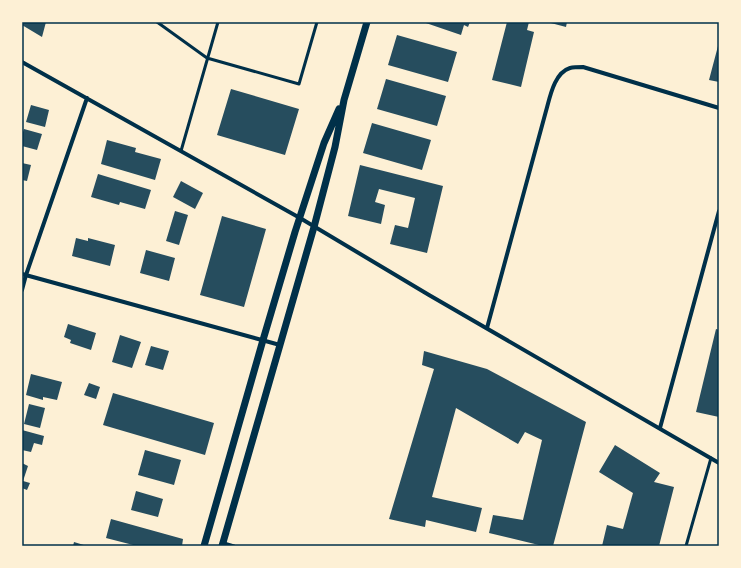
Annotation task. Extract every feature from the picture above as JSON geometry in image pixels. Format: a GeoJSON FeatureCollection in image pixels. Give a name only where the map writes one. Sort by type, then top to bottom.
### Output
{"type":"FeatureCollection","features":[{"type":"Feature","properties":{"kind":"street"},"geometry":{"type":"LineString","coordinates":[[222,544],[314,227],[335,147],[344,100],[367,22]]}},
{"type":"Feature","properties":{"kind":"street"},"geometry":{"type":"LineString","coordinates":[[22,62],[300,218],[429,295],[719,463]]}},
{"type":"Feature","properties":{"kind":"street"},"geometry":{"type":"LineString","coordinates":[[487,328],[546,112],[555,83],[561,74],[569,68],[583,67],[719,108]]}},
{"type":"Feature","properties":{"kind":"street"},"geometry":{"type":"LineString","coordinates":[[22,290],[24,275],[87,98]]}},
{"type":"Feature","properties":{"kind":"street"},"geometry":{"type":"LineString","coordinates":[[204,546],[294,232],[300,218],[324,143],[344,100]]}},
{"type":"Feature","properties":{"kind":"street"},"geometry":{"type":"LineString","coordinates":[[660,428],[719,210]]}},
{"type":"Feature","properties":{"kind":"street"},"geometry":{"type":"LineString","coordinates":[[24,275],[280,345]]}},
{"type":"Feature","properties":{"kind":"lane"},"geometry":{"type":"LineString","coordinates":[[157,22],[207,58],[299,84],[317,22]]}},
{"type":"Feature","properties":{"kind":"lane"},"geometry":{"type":"LineString","coordinates":[[181,151],[218,22]]}},
{"type":"Feature","properties":{"kind":"lane"},"geometry":{"type":"LineString","coordinates":[[686,546],[711,458]]}},
{"type":"Feature","properties":{"kind":"lane"},"geometry":{"type":"LineString","coordinates":[[222,544],[234,546]]}},
{"type":"Feature","properties":{"kind":"building"},"geometry":{"type":"Polygon","coordinates":[[[22,22],[46,22],[42,37],[22,25],[22,22]]]}},
{"type":"Feature","properties":{"kind":"building"},"geometry":{"type":"Polygon","coordinates":[[[423,22],[470,22],[468,27],[464,25],[461,35],[423,22]]]}},
{"type":"Feature","properties":{"kind":"building"},"geometry":{"type":"Polygon","coordinates":[[[507,22],[529,22],[527,30],[534,32],[521,87],[492,80],[507,22]]]}},
{"type":"Feature","properties":{"kind":"building"},"geometry":{"type":"Polygon","coordinates":[[[547,22],[567,22],[566,27],[547,22]]]}},
{"type":"Feature","properties":{"kind":"building"},"geometry":{"type":"Polygon","coordinates":[[[397,35],[457,52],[448,82],[388,65],[397,35]]]}},
{"type":"Feature","properties":{"kind":"building"},"geometry":{"type":"Polygon","coordinates":[[[719,46],[719,82],[709,80],[719,46]]]}},
{"type":"Feature","properties":{"kind":"building"},"geometry":{"type":"Polygon","coordinates":[[[386,79],[446,96],[437,126],[377,109],[386,79]]]}},
{"type":"Feature","properties":{"kind":"building"},"geometry":{"type":"Polygon","coordinates":[[[231,89],[299,109],[285,155],[217,135],[231,89]]]}},
{"type":"Feature","properties":{"kind":"building"},"geometry":{"type":"Polygon","coordinates":[[[31,105],[49,110],[45,127],[26,122],[31,105]]]}},
{"type":"Feature","properties":{"kind":"building"},"geometry":{"type":"Polygon","coordinates":[[[372,123],[431,140],[422,170],[363,153],[372,123]]]}},
{"type":"Feature","properties":{"kind":"building"},"geometry":{"type":"Polygon","coordinates":[[[24,129],[42,134],[37,150],[22,146],[22,135],[24,129]]]}},
{"type":"Feature","properties":{"kind":"building"},"geometry":{"type":"Polygon","coordinates":[[[107,140],[136,148],[135,152],[161,159],[155,180],[101,164],[107,140]]]}},
{"type":"Feature","properties":{"kind":"building"},"geometry":{"type":"Polygon","coordinates":[[[22,163],[31,165],[27,181],[22,180],[22,163]]]}},
{"type":"Feature","properties":{"kind":"building"},"geometry":{"type":"Polygon","coordinates":[[[360,165],[443,186],[427,253],[390,244],[395,225],[408,228],[415,198],[379,189],[375,202],[385,205],[381,224],[348,216],[360,165]]]}},
{"type":"Feature","properties":{"kind":"building"},"geometry":{"type":"Polygon","coordinates":[[[98,174],[151,190],[145,209],[120,202],[119,205],[91,197],[98,174]]]}},
{"type":"Feature","properties":{"kind":"building"},"geometry":{"type":"Polygon","coordinates":[[[181,181],[203,193],[195,209],[173,197],[181,181]]]}},
{"type":"Feature","properties":{"kind":"building"},"geometry":{"type":"Polygon","coordinates":[[[175,211],[188,215],[179,245],[166,241],[175,211]]]}},
{"type":"Feature","properties":{"kind":"building"},"geometry":{"type":"Polygon","coordinates":[[[222,216],[266,229],[244,307],[200,295],[222,216]]]}},
{"type":"Feature","properties":{"kind":"building"},"geometry":{"type":"Polygon","coordinates":[[[76,238],[88,241],[88,238],[115,245],[110,266],[72,256],[76,238]]]}},
{"type":"Feature","properties":{"kind":"building"},"geometry":{"type":"Polygon","coordinates":[[[146,250],[175,258],[169,281],[140,273],[146,250]]]}},
{"type":"Feature","properties":{"kind":"building"},"geometry":{"type":"Polygon","coordinates":[[[68,324],[96,333],[91,350],[70,343],[71,340],[64,337],[68,324]]]}},
{"type":"Feature","properties":{"kind":"building"},"geometry":{"type":"Polygon","coordinates":[[[716,329],[719,330],[719,417],[696,412],[716,329]]]}},
{"type":"Feature","properties":{"kind":"building"},"geometry":{"type":"Polygon","coordinates":[[[120,335],[141,342],[132,368],[112,362],[120,335]]]}},
{"type":"Feature","properties":{"kind":"building"},"geometry":{"type":"Polygon","coordinates":[[[151,346],[169,351],[163,370],[145,365],[151,346]]]}},
{"type":"Feature","properties":{"kind":"building"},"geometry":{"type":"Polygon","coordinates":[[[424,351],[487,369],[586,422],[553,546],[543,546],[489,533],[493,515],[523,520],[542,440],[525,432],[518,444],[456,408],[432,497],[482,508],[476,532],[426,520],[425,527],[389,519],[434,369],[422,365],[424,351]]]}},
{"type":"Feature","properties":{"kind":"building"},"geometry":{"type":"Polygon","coordinates":[[[31,374],[62,382],[57,400],[43,397],[43,400],[26,395],[31,374]]]}},
{"type":"Feature","properties":{"kind":"building"},"geometry":{"type":"Polygon","coordinates":[[[89,383],[100,387],[96,399],[84,395],[89,383]]]}},
{"type":"Feature","properties":{"kind":"building"},"geometry":{"type":"Polygon","coordinates":[[[113,393],[214,423],[205,455],[103,425],[113,393]]]}},
{"type":"Feature","properties":{"kind":"building"},"geometry":{"type":"Polygon","coordinates":[[[29,404],[45,408],[40,428],[24,424],[29,404]]]}},
{"type":"Feature","properties":{"kind":"building"},"geometry":{"type":"Polygon","coordinates":[[[22,430],[44,436],[42,445],[34,443],[31,452],[22,450],[22,430]]]}},
{"type":"Feature","properties":{"kind":"building"},"geometry":{"type":"Polygon","coordinates":[[[615,445],[660,473],[654,482],[674,487],[659,546],[602,546],[607,525],[623,529],[633,493],[599,472],[615,445]]]}},
{"type":"Feature","properties":{"kind":"building"},"geometry":{"type":"Polygon","coordinates":[[[145,450],[181,460],[174,485],[138,475],[145,450]]]}},
{"type":"Feature","properties":{"kind":"building"},"geometry":{"type":"Polygon","coordinates":[[[22,463],[28,466],[23,481],[30,483],[27,490],[22,488],[22,463]]]}},
{"type":"Feature","properties":{"kind":"building"},"geometry":{"type":"Polygon","coordinates":[[[136,491],[163,499],[158,517],[131,510],[136,491]]]}},
{"type":"Feature","properties":{"kind":"building"},"geometry":{"type":"Polygon","coordinates":[[[111,519],[183,539],[182,546],[137,546],[106,538],[111,519]]]}},
{"type":"Feature","properties":{"kind":"building"},"geometry":{"type":"Polygon","coordinates":[[[74,542],[87,546],[73,546],[74,542]]]}}]}
